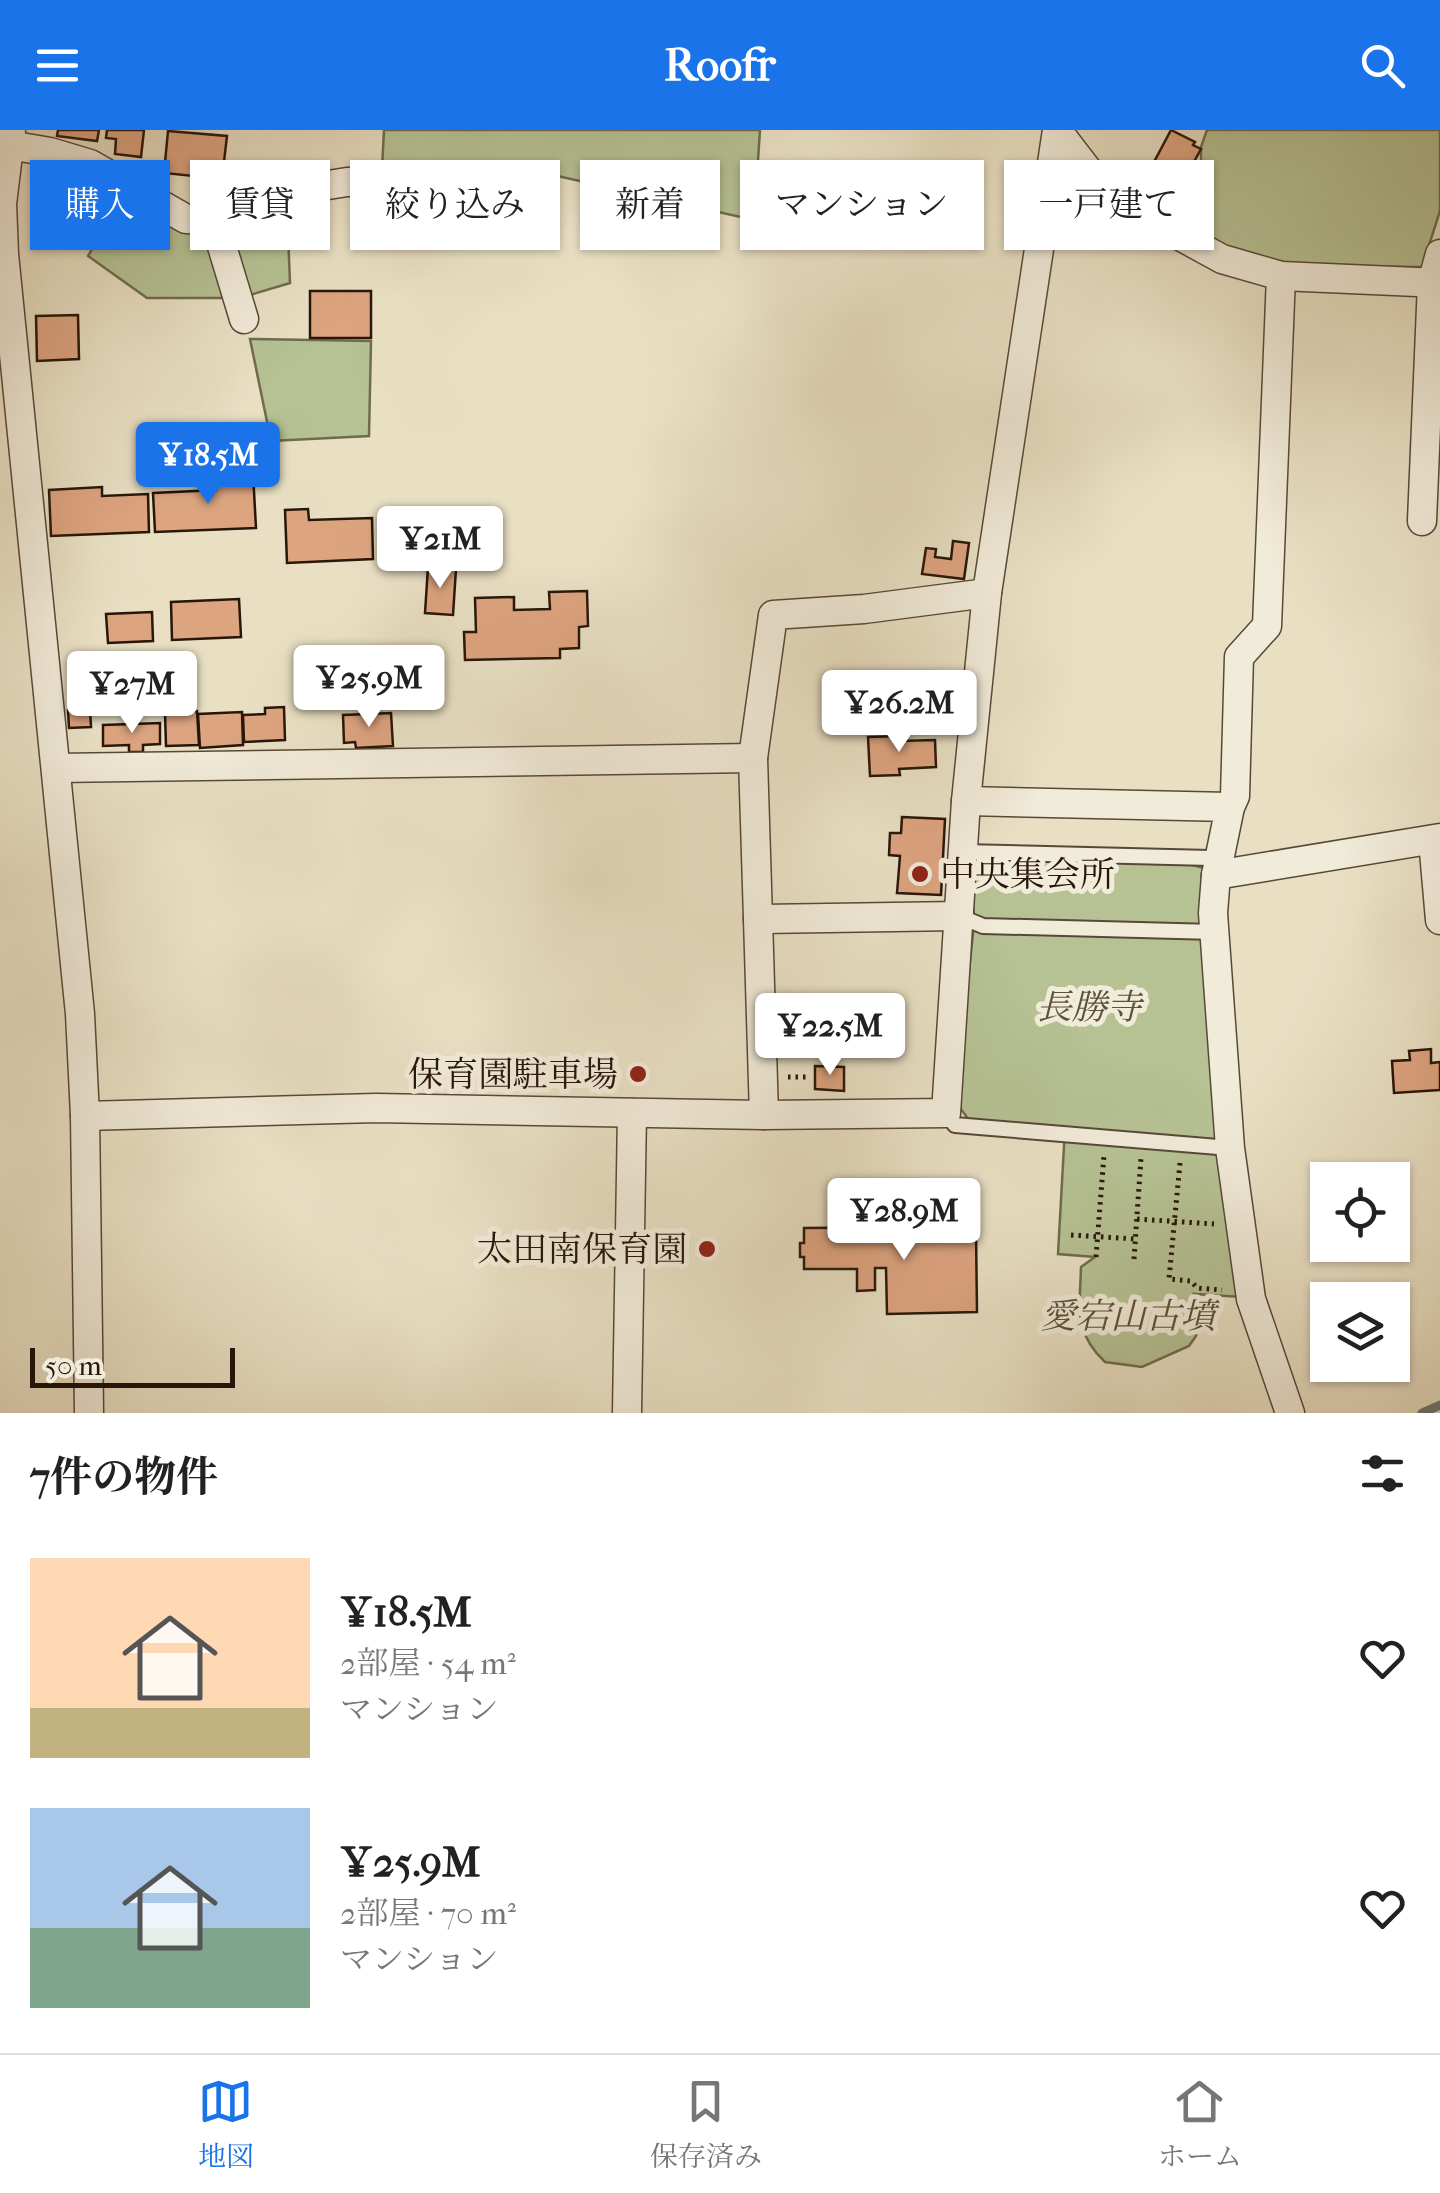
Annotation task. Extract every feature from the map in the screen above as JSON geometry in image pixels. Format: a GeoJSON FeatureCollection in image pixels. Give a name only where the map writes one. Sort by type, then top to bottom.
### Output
{"type":"FeatureCollection","features":[{"type":"Feature","properties":{"kind":"street"},"geometry":{"type":"LineString","coordinates":[[1057,130],[1093,176],[1129,208],[1222,259],[1280,276],[1436,283]]}},
{"type":"Feature","properties":{"kind":"street"},"geometry":{"type":"LineString","coordinates":[[84,1116],[376,1108],[764,1115],[946,1112],[966,800],[986,593],[1057,130]]}},
{"type":"Feature","properties":{"kind":"street"},"geometry":{"type":"LineString","coordinates":[[89,1413],[80,1014],[4,254],[2,204],[10,137],[90,164],[190,219]]}},
{"type":"Feature","properties":{"kind":"street"},"geometry":{"type":"LineString","coordinates":[[223,250],[244,319]]}},
{"type":"Feature","properties":{"kind":"street"},"geometry":{"type":"LineString","coordinates":[[1422,521],[1440,254]]}},
{"type":"Feature","properties":{"kind":"street"},"geometry":{"type":"LineString","coordinates":[[1280,276],[1266,626],[1239,657],[1235,796],[1218,865],[1213,913],[1230,1148],[1251,1299],[1290,1413]]}},
{"type":"Feature","properties":{"kind":"street"},"geometry":{"type":"LineString","coordinates":[[764,1115],[752,758],[774,616],[986,593]]}},
{"type":"Feature","properties":{"kind":"street"},"geometry":{"type":"LineString","coordinates":[[56,768],[752,758]]}},
{"type":"Feature","properties":{"kind":"street"},"geometry":{"type":"LineString","coordinates":[[966,800],[1230,807]]}},
{"type":"Feature","properties":{"kind":"street"},"geometry":{"type":"LineString","coordinates":[[1218,865],[1436,839],[1440,920]]}},
{"type":"Feature","properties":{"kind":"street"},"geometry":{"type":"LineString","coordinates":[[758,920],[959,916]]}},
{"type":"Feature","properties":{"kind":"street"},"geometry":{"type":"LineString","coordinates":[[626,1413],[632,1113]]}},
{"type":"Feature","properties":{"kind":"lane"},"geometry":{"type":"LineString","coordinates":[[963,852],[1211,858],[1218,865]]}},
{"type":"Feature","properties":{"kind":"lane"},"geometry":{"type":"LineString","coordinates":[[959,916],[983,926],[1215,932]]}},
{"type":"Feature","properties":{"kind":"lane"},"geometry":{"type":"LineString","coordinates":[[946,1112],[954,1125],[1230,1148]]}},
{"type":"Feature","properties":{"kind":"path"},"geometry":{"type":"LineString","coordinates":[[1096,1257],[1106,1137]]}},
{"type":"Feature","properties":{"kind":"path"},"geometry":{"type":"LineString","coordinates":[[1134,1259],[1142,1140]]}},
{"type":"Feature","properties":{"kind":"path"},"geometry":{"type":"LineString","coordinates":[[1182,1143],[1169,1279],[1191,1281],[1197,1288],[1226,1290]]}},
{"type":"Feature","properties":{"kind":"path"},"geometry":{"type":"LineString","coordinates":[[1137,1219],[1232,1226]]}},
{"type":"Feature","properties":{"kind":"path"},"geometry":{"type":"LineString","coordinates":[[1071,1235],[1136,1239]]}},
{"type":"Feature","properties":{"kind":"green space"},"geometry":{"type":"Polygon","coordinates":[[[384,130],[760,130],[758,160],[740,160],[740,217],[720,212],[720,160],[580,160],[580,181],[560,177],[560,160],[382,160],[384,130]]]}},
{"type":"Feature","properties":{"kind":"green space"},"geometry":{"type":"Polygon","coordinates":[[[1207,130],[1440,130],[1440,211],[1422,267],[1276,266],[1214,242],[1214,160],[1201,160],[1207,130]]]}},
{"type":"Feature","properties":{"kind":"green space"},"geometry":{"type":"Polygon","coordinates":[[[170,218],[190,226],[190,250],[289,250],[290,283],[240,298],[147,298],[88,256],[92,250],[170,250],[170,218]]]}},
{"type":"Feature","properties":{"kind":"green space"},"geometry":{"type":"Polygon","coordinates":[[[250,339],[371,341],[369,436],[271,441],[250,339]]]}},
{"type":"Feature","properties":{"kind":"green space","name":"長勝寺"},"geometry":{"type":"Polygon","coordinates":[[[972,857],[1185,863],[1208,869],[1241,1297],[1194,1294],[1199,1303],[1196,1336],[1189,1346],[1142,1367],[1105,1362],[1095,1351],[1083,1329],[1080,1307],[1081,1267],[1095,1257],[1058,1254],[1065,1128],[969,1120],[955,1101],[974,924],[972,857]]]}},
{"type":"Feature","properties":{"kind":"building"},"geometry":{"type":"Polygon","coordinates":[[[58,130],[99,130],[97,141],[57,136],[58,130]]]}},
{"type":"Feature","properties":{"kind":"building"},"geometry":{"type":"Polygon","coordinates":[[[107,130],[144,130],[141,157],[115,154],[116,139],[106,138],[107,130]]]}},
{"type":"Feature","properties":{"kind":"building"},"geometry":{"type":"Polygon","coordinates":[[[1171,130],[1201,149],[1195,160],[1155,160],[1171,130]]]}},
{"type":"Feature","properties":{"kind":"building"},"geometry":{"type":"Polygon","coordinates":[[[168,131],[227,136],[224,160],[190,160],[190,176],[170,174],[170,160],[165,160],[168,131]]]}},
{"type":"Feature","properties":{"kind":"building"},"geometry":{"type":"Polygon","coordinates":[[[310,291],[371,291],[371,338],[310,338],[310,291]]]}},
{"type":"Feature","properties":{"kind":"building"},"geometry":{"type":"Polygon","coordinates":[[[78,315],[79,359],[37,361],[36,316],[78,315]]]}},
{"type":"Feature","properties":{"kind":"building"},"geometry":{"type":"Polygon","coordinates":[[[253,473],[256,528],[155,532],[153,493],[216,490],[215,474],[253,473]]]}},
{"type":"Feature","properties":{"kind":"building"},"geometry":{"type":"Polygon","coordinates":[[[102,487],[102,496],[148,494],[149,532],[51,536],[49,490],[102,487]]]}},
{"type":"Feature","properties":{"kind":"building"},"geometry":{"type":"Polygon","coordinates":[[[308,509],[309,520],[372,518],[373,559],[287,563],[285,510],[308,509]]]}},
{"type":"Feature","properties":{"kind":"building"},"geometry":{"type":"Polygon","coordinates":[[[953,541],[969,543],[964,579],[922,574],[926,548],[936,549],[935,557],[951,559],[953,541]]]}},
{"type":"Feature","properties":{"kind":"building"},"geometry":{"type":"Polygon","coordinates":[[[428,567],[456,569],[453,615],[425,613],[428,567]]]}},
{"type":"Feature","properties":{"kind":"building"},"geometry":{"type":"Polygon","coordinates":[[[587,591],[588,626],[579,627],[579,648],[560,649],[560,658],[465,660],[464,632],[476,632],[475,598],[514,597],[514,610],[550,609],[549,592],[587,591]]]}},
{"type":"Feature","properties":{"kind":"building"},"geometry":{"type":"Polygon","coordinates":[[[239,599],[241,637],[172,640],[171,602],[239,599]]]}},
{"type":"Feature","properties":{"kind":"building"},"geometry":{"type":"Polygon","coordinates":[[[152,612],[153,641],[108,643],[106,614],[152,612]]]}},
{"type":"Feature","properties":{"kind":"building"},"geometry":{"type":"Polygon","coordinates":[[[342,670],[342,682],[335,682],[336,700],[312,701],[311,672],[342,670]]]}},
{"type":"Feature","properties":{"kind":"building"},"geometry":{"type":"Polygon","coordinates":[[[284,707],[285,740],[244,742],[243,715],[265,714],[265,708],[284,707]]]}},
{"type":"Feature","properties":{"kind":"building"},"geometry":{"type":"Polygon","coordinates":[[[90,709],[91,727],[69,728],[68,710],[90,709]]]}},
{"type":"Feature","properties":{"kind":"building"},"geometry":{"type":"Polygon","coordinates":[[[197,711],[199,745],[166,746],[165,713],[197,711]]]}},
{"type":"Feature","properties":{"kind":"building"},"geometry":{"type":"Polygon","coordinates":[[[242,712],[243,745],[200,748],[198,714],[242,712]]]}},
{"type":"Feature","properties":{"kind":"building"},"geometry":{"type":"Polygon","coordinates":[[[391,713],[393,746],[356,748],[355,742],[344,743],[343,715],[391,713]]]}},
{"type":"Feature","properties":{"kind":"building"},"geometry":{"type":"Polygon","coordinates":[[[160,723],[160,744],[143,745],[143,752],[129,752],[129,745],[103,746],[103,725],[160,723]]]}},
{"type":"Feature","properties":{"kind":"building"},"geometry":{"type":"Polygon","coordinates":[[[898,736],[898,741],[935,740],[936,767],[899,769],[900,775],[870,776],[868,737],[898,736]]]}},
{"type":"Feature","properties":{"kind":"building","name":"中央集会所"},"geometry":{"type":"Polygon","coordinates":[[[902,817],[945,819],[941,895],[897,893],[900,856],[889,855],[890,833],[901,833],[902,817]]]}},
{"type":"Feature","properties":{"kind":"building"},"geometry":{"type":"Polygon","coordinates":[[[1431,1049],[1431,1063],[1440,1062],[1440,1090],[1394,1093],[1392,1061],[1410,1060],[1409,1051],[1431,1049]]]}},
{"type":"Feature","properties":{"kind":"building"},"geometry":{"type":"Polygon","coordinates":[[[815,1066],[844,1067],[844,1091],[815,1089],[815,1066]]]}},
{"type":"Feature","properties":{"kind":"building"},"geometry":{"type":"Polygon","coordinates":[[[922,1215],[954,1215],[955,1232],[976,1232],[977,1312],[887,1314],[886,1268],[875,1268],[875,1290],[857,1291],[857,1269],[804,1269],[800,1243],[804,1243],[804,1228],[923,1227],[922,1215]]]}},
{"type":"Feature","properties":{"kind":"waterway"},"geometry":{"type":"LineString","coordinates":[[1422,1413],[1440,1405]]}},
{"type":"Feature","properties":{"kind":"place","name":"中央集会所"},"geometry":{"type":"Point","coordinates":[920,874]}},
{"type":"Feature","properties":{"kind":"place","name":"保育園駐車場"},"geometry":{"type":"Point","coordinates":[638,1074]}},
{"type":"Feature","properties":{"kind":"place","name":"太田南保育園"},"geometry":{"type":"Point","coordinates":[707,1249]}},
{"type":"Feature","properties":{"kind":"park label","name":"愛宕山古墳"},"geometry":{"type":"Point","coordinates":[1128,1316]}}]}
